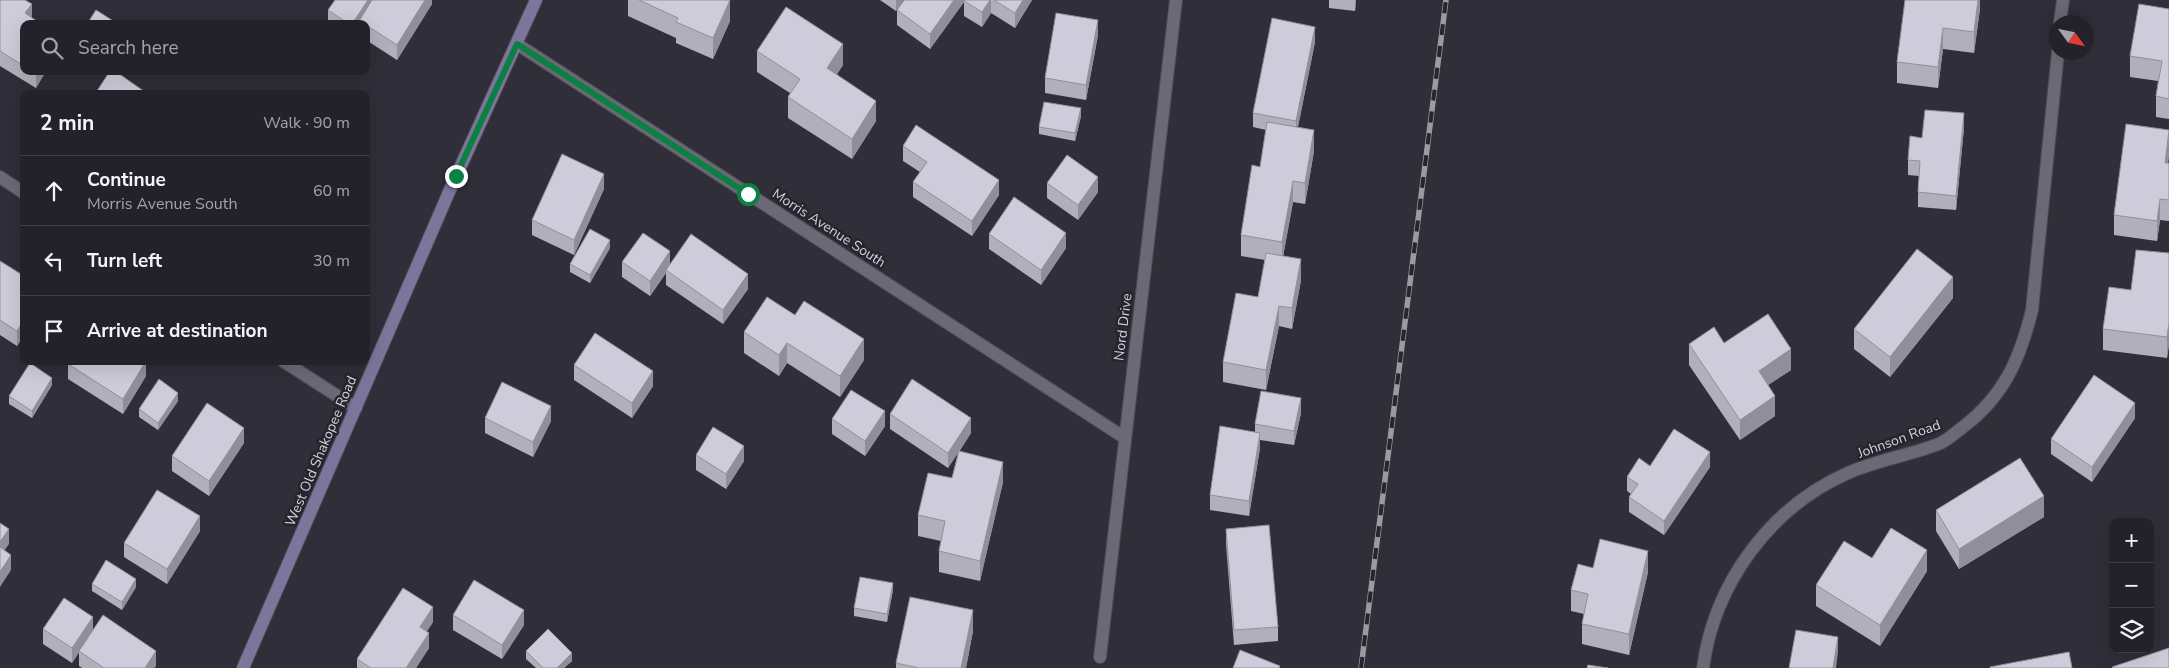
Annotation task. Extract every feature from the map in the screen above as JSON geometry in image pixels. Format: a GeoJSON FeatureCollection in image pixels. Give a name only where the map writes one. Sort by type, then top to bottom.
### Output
{"type":"FeatureCollection","features":[{"type":"Feature","properties":{"kind":"main road","name":"West Old Shakopee Road"},"geometry":{"type":"LineString","coordinates":[[243,668],[449,192],[536,0]]}},
{"type":"Feature","properties":{"kind":"street","name":"Nord Drive"},"geometry":{"type":"LineString","coordinates":[[1100,657],[1176,0]]}},
{"type":"Feature","properties":{"kind":"street"},"geometry":{"type":"LineString","coordinates":[[2061,15],[2063,0]]}},
{"type":"Feature","properties":{"kind":"street","name":"Morris Avenue South"},"geometry":{"type":"LineString","coordinates":[[517,44],[1126,438]]}},
{"type":"Feature","properties":{"kind":"street","name":"Johnson Road"},"geometry":{"type":"LineString","coordinates":[[1703,668],[1706,648],[1725,592],[1756,542],[1798,502],[1848,473],[1944,442],[1977,416],[2005,383],[2024,345],[2032,310],[2057,60]]}},
{"type":"Feature","properties":{"kind":"street"},"geometry":{"type":"LineString","coordinates":[[0,177],[20,190]]}},
{"type":"Feature","properties":{"kind":"street"},"geometry":{"type":"LineString","coordinates":[[289,365],[356,408]]}},
{"type":"Feature","properties":{"kind":"building"},"geometry":{"type":"Polygon","coordinates":[[[0,0],[25,0],[32,4],[25,13],[35,20],[20,20],[20,64],[0,51],[0,0]]]}},
{"type":"Feature","properties":{"kind":"building"},"geometry":{"type":"Polygon","coordinates":[[[335,0],[368,0],[355,20],[343,20],[328,10],[335,0]]]}},
{"type":"Feature","properties":{"kind":"building"},"geometry":{"type":"Polygon","coordinates":[[[372,0],[425,0],[397,45],[370,28],[370,20],[360,20],[372,0]]]}},
{"type":"Feature","properties":{"kind":"building"},"geometry":{"type":"Polygon","coordinates":[[[639,0],[730,0],[713,38],[676,22],[678,18],[639,0]]]}},
{"type":"Feature","properties":{"kind":"building"},"geometry":{"type":"Polygon","coordinates":[[[904,0],[954,0],[930,34],[897,10],[904,0]]]}},
{"type":"Feature","properties":{"kind":"building"},"geometry":{"type":"Polygon","coordinates":[[[964,0],[990,0],[982,12],[964,0]]]}},
{"type":"Feature","properties":{"kind":"building"},"geometry":{"type":"Polygon","coordinates":[[[994,0],[1023,0],[1015,13],[994,0]]]}},
{"type":"Feature","properties":{"kind":"building"},"geometry":{"type":"Polygon","coordinates":[[[1905,0],[1978,0],[1974,32],[1943,28],[1938,67],[1897,62],[1905,0]]]}},
{"type":"Feature","properties":{"kind":"building"},"geometry":{"type":"Polygon","coordinates":[[[2139,4],[2169,9],[2169,99],[2156,96],[2162,61],[2130,56],[2139,4]]]}},
{"type":"Feature","properties":{"kind":"building"},"geometry":{"type":"Polygon","coordinates":[[[786,7],[843,44],[827,68],[876,101],[852,139],[788,97],[800,79],[757,51],[786,7]]]}},
{"type":"Feature","properties":{"kind":"building"},"geometry":{"type":"Polygon","coordinates":[[[96,10],[112,20],[90,20],[96,10]]]}},
{"type":"Feature","properties":{"kind":"building"},"geometry":{"type":"Polygon","coordinates":[[[1056,13],[1098,20],[1086,85],[1045,78],[1056,13]]]}},
{"type":"Feature","properties":{"kind":"building"},"geometry":{"type":"Polygon","coordinates":[[[1272,18],[1315,27],[1296,121],[1253,113],[1272,18]]]}},
{"type":"Feature","properties":{"kind":"building"},"geometry":{"type":"Polygon","coordinates":[[[107,75],[121,75],[142,90],[98,90],[107,75]]]}},
{"type":"Feature","properties":{"kind":"building"},"geometry":{"type":"Polygon","coordinates":[[[1044,102],[1081,108],[1075,133],[1039,127],[1044,102]]]}},
{"type":"Feature","properties":{"kind":"building"},"geometry":{"type":"Polygon","coordinates":[[[1925,110],[1964,113],[1956,196],[1918,192],[1920,161],[1908,160],[1910,136],[1922,138],[1925,110]]]}},
{"type":"Feature","properties":{"kind":"building"},"geometry":{"type":"Polygon","coordinates":[[[1267,122],[1314,130],[1305,183],[1293,181],[1282,242],[1241,235],[1252,165],[1260,167],[1267,122]]]}},
{"type":"Feature","properties":{"kind":"building"},"geometry":{"type":"Polygon","coordinates":[[[2126,124],[2169,130],[2165,163],[2169,163],[2169,200],[2160,199],[2157,221],[2114,215],[2126,124]]]}},
{"type":"Feature","properties":{"kind":"building"},"geometry":{"type":"Polygon","coordinates":[[[916,125],[999,180],[972,221],[913,182],[927,162],[903,146],[916,125]]]}},
{"type":"Feature","properties":{"kind":"building"},"geometry":{"type":"Polygon","coordinates":[[[562,154],[604,174],[574,240],[532,220],[562,154]]]}},
{"type":"Feature","properties":{"kind":"building"},"geometry":{"type":"Polygon","coordinates":[[[1067,155],[1098,177],[1078,205],[1047,183],[1067,155]]]}},
{"type":"Feature","properties":{"kind":"building"},"geometry":{"type":"Polygon","coordinates":[[[1014,197],[1066,233],[1041,270],[989,234],[1014,197]]]}},
{"type":"Feature","properties":{"kind":"building"},"geometry":{"type":"Polygon","coordinates":[[[590,229],[610,240],[590,275],[570,264],[590,229]]]}},
{"type":"Feature","properties":{"kind":"building"},"geometry":{"type":"Polygon","coordinates":[[[643,233],[670,251],[650,281],[622,262],[643,233]]]}},
{"type":"Feature","properties":{"kind":"building"},"geometry":{"type":"Polygon","coordinates":[[[691,234],[748,274],[723,310],[666,270],[691,234]]]}},
{"type":"Feature","properties":{"kind":"building"},"geometry":{"type":"Polygon","coordinates":[[[1917,249],[1953,277],[1890,357],[1854,329],[1917,249]]]}},
{"type":"Feature","properties":{"kind":"building"},"geometry":{"type":"Polygon","coordinates":[[[2136,250],[2169,253],[2169,323],[2167,337],[2103,329],[2109,287],[2131,290],[2136,250]]]}},
{"type":"Feature","properties":{"kind":"building"},"geometry":{"type":"Polygon","coordinates":[[[1266,253],[1301,259],[1292,308],[1279,306],[1266,370],[1223,362],[1236,293],[1258,297],[1266,253]]]}},
{"type":"Feature","properties":{"kind":"building"},"geometry":{"type":"Polygon","coordinates":[[[0,261],[20,274],[20,326],[17,331],[0,320],[0,261]]]}},
{"type":"Feature","properties":{"kind":"building"},"geometry":{"type":"Polygon","coordinates":[[[767,297],[795,315],[804,301],[864,339],[840,376],[787,343],[779,355],[744,332],[767,297]]]}},
{"type":"Feature","properties":{"kind":"building"},"geometry":{"type":"Polygon","coordinates":[[[1768,314],[1791,349],[1759,371],[1775,396],[1740,420],[1689,344],[1714,327],[1724,343],[1768,314]]]}},
{"type":"Feature","properties":{"kind":"building"},"geometry":{"type":"Polygon","coordinates":[[[595,333],[653,371],[632,403],[574,365],[595,333]]]}},
{"type":"Feature","properties":{"kind":"building"},"geometry":{"type":"Polygon","coordinates":[[[29,365],[33,365],[52,378],[32,411],[9,396],[29,365]]]}},
{"type":"Feature","properties":{"kind":"building"},"geometry":{"type":"Polygon","coordinates":[[[70,365],[144,365],[123,399],[70,365]]]}},
{"type":"Feature","properties":{"kind":"building"},"geometry":{"type":"Polygon","coordinates":[[[2094,375],[2135,403],[2092,467],[2051,439],[2094,375]]]}},
{"type":"Feature","properties":{"kind":"building"},"geometry":{"type":"Polygon","coordinates":[[[159,379],[178,393],[158,423],[139,409],[159,379]]]}},
{"type":"Feature","properties":{"kind":"building"},"geometry":{"type":"Polygon","coordinates":[[[912,379],[971,418],[948,453],[890,414],[912,379]]]}},
{"type":"Feature","properties":{"kind":"building"},"geometry":{"type":"Polygon","coordinates":[[[502,382],[551,406],[533,442],[485,418],[502,382]]]}},
{"type":"Feature","properties":{"kind":"building"},"geometry":{"type":"Polygon","coordinates":[[[851,390],[885,411],[865,441],[832,419],[851,390]]]}},
{"type":"Feature","properties":{"kind":"building"},"geometry":{"type":"Polygon","coordinates":[[[1261,391],[1301,398],[1294,431],[1255,424],[1261,391]]]}},
{"type":"Feature","properties":{"kind":"building"},"geometry":{"type":"Polygon","coordinates":[[[207,403],[244,428],[209,481],[172,456],[207,403]]]}},
{"type":"Feature","properties":{"kind":"building"},"geometry":{"type":"Polygon","coordinates":[[[1220,426],[1260,433],[1249,501],[1210,495],[1220,426]]]}},
{"type":"Feature","properties":{"kind":"building"},"geometry":{"type":"Polygon","coordinates":[[[713,427],[744,446],[726,474],[696,455],[713,427]]]}},
{"type":"Feature","properties":{"kind":"building"},"geometry":{"type":"Polygon","coordinates":[[[1674,429],[1710,452],[1664,521],[1629,497],[1638,484],[1627,477],[1639,458],[1650,466],[1674,429]]]}},
{"type":"Feature","properties":{"kind":"building"},"geometry":{"type":"Polygon","coordinates":[[[959,451],[1003,462],[980,561],[939,551],[945,521],[918,515],[928,473],[952,478],[959,451]]]}},
{"type":"Feature","properties":{"kind":"building"},"geometry":{"type":"Polygon","coordinates":[[[2020,458],[2044,496],[1959,549],[1936,510],[2020,458]]]}},
{"type":"Feature","properties":{"kind":"building"},"geometry":{"type":"Polygon","coordinates":[[[157,490],[200,516],[167,569],[124,543],[157,490]]]}},
{"type":"Feature","properties":{"kind":"building"},"geometry":{"type":"Polygon","coordinates":[[[0,523],[9,529],[0,542],[0,523]]]}},
{"type":"Feature","properties":{"kind":"building"},"geometry":{"type":"Polygon","coordinates":[[[1269,525],[1278,627],[1234,630],[1226,529],[1269,525]]]}},
{"type":"Feature","properties":{"kind":"building"},"geometry":{"type":"Polygon","coordinates":[[[1891,528],[1927,550],[1880,625],[1816,585],[1844,541],[1872,558],[1891,528]]]}},
{"type":"Feature","properties":{"kind":"building"},"geometry":{"type":"Polygon","coordinates":[[[1600,539],[1648,551],[1629,634],[1582,624],[1588,594],[1571,590],[1578,564],[1593,568],[1600,539]]]}},
{"type":"Feature","properties":{"kind":"building"},"geometry":{"type":"Polygon","coordinates":[[[0,547],[11,555],[0,572],[0,547]]]}},
{"type":"Feature","properties":{"kind":"building"},"geometry":{"type":"Polygon","coordinates":[[[106,560],[136,579],[122,602],[92,584],[106,560]]]}},
{"type":"Feature","properties":{"kind":"building"},"geometry":{"type":"Polygon","coordinates":[[[860,577],[893,583],[887,614],[854,608],[860,577]]]}},
{"type":"Feature","properties":{"kind":"building"},"geometry":{"type":"Polygon","coordinates":[[[474,580],[524,610],[502,645],[453,615],[474,580]]]}},
{"type":"Feature","properties":{"kind":"building"},"geometry":{"type":"Polygon","coordinates":[[[403,588],[433,607],[420,627],[429,633],[406,668],[371,668],[357,659],[403,588]]]}},
{"type":"Feature","properties":{"kind":"building"},"geometry":{"type":"Polygon","coordinates":[[[910,597],[973,610],[961,668],[919,668],[896,663],[910,597]]]}},
{"type":"Feature","properties":{"kind":"building"},"geometry":{"type":"Polygon","coordinates":[[[64,598],[93,617],[72,648],[43,629],[64,598]]]}},
{"type":"Feature","properties":{"kind":"building"},"geometry":{"type":"Polygon","coordinates":[[[103,615],[156,651],[145,668],[104,668],[79,651],[103,615]]]}},
{"type":"Feature","properties":{"kind":"building"},"geometry":{"type":"Polygon","coordinates":[[[548,629],[572,653],[557,668],[543,668],[526,651],[548,629]]]}},
{"type":"Feature","properties":{"kind":"building"},"geometry":{"type":"Polygon","coordinates":[[[1796,630],[1838,637],[1833,668],[1789,668],[1796,630]]]}},
{"type":"Feature","properties":{"kind":"building"},"geometry":{"type":"Polygon","coordinates":[[[2169,648],[2169,668],[2112,667],[2169,648]]]}},
{"type":"Feature","properties":{"kind":"building"},"geometry":{"type":"Polygon","coordinates":[[[1240,650],[1280,666],[1279,668],[1233,668],[1240,650]]]}},
{"type":"Feature","properties":{"kind":"building"},"geometry":{"type":"Polygon","coordinates":[[[2069,652],[2072,668],[1990,668],[1990,667],[2069,652]]]}},
{"type":"Feature","properties":{"kind":"building"},"geometry":{"type":"Polygon","coordinates":[[[1588,665],[1608,668],[1587,668],[1588,665]]]}},
{"type":"Feature","properties":{"kind":"railway"},"geometry":{"type":"LineString","coordinates":[[1361,668],[1446,0]]}},
{"type":"Feature","properties":{"kind":"route"},"geometry":{"type":"LineString","coordinates":[[456,176],[517,44],[748,194]]}}]}
